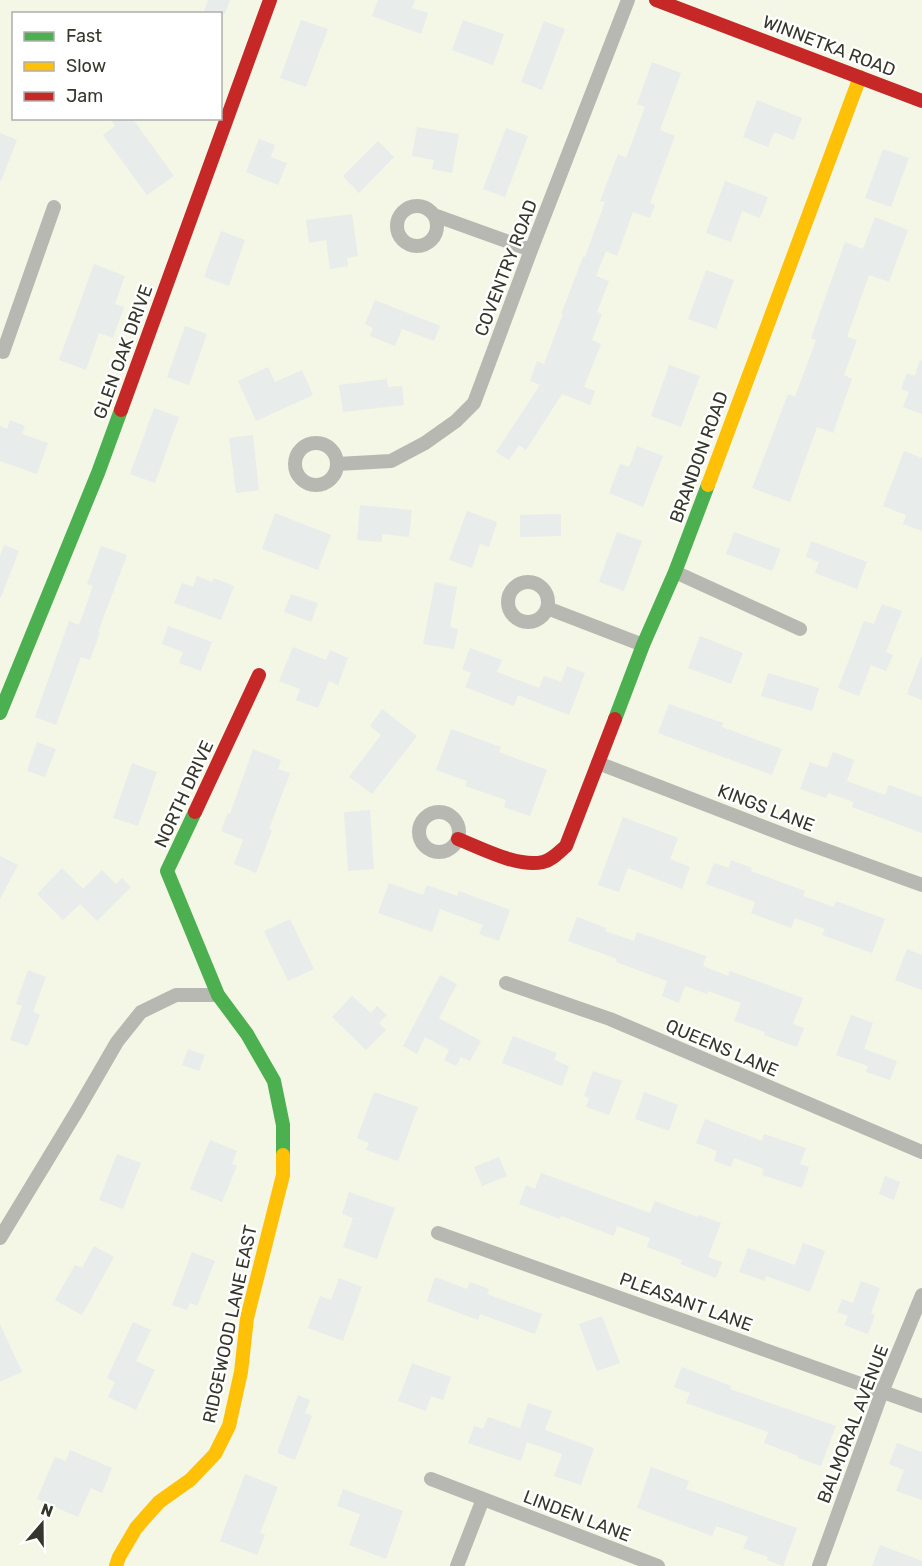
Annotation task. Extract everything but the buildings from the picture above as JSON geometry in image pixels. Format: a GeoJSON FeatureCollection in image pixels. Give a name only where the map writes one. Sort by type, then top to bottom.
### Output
{"type":"FeatureCollection","features":[{"type":"Feature","properties":{"kind":"street","name":"GLEN OAK DRIVE"},"geometry":{"type":"LineString","coordinates":[[0,713],[98,473],[270,0]]}},
{"type":"Feature","properties":{"kind":"street","name":"COVENTRY ROAD"},"geometry":{"type":"LineString","coordinates":[[337,465],[391,461],[425,443],[456,421],[474,403],[628,0]]}},
{"type":"Feature","properties":{"kind":"street","name":"WINNETKA ROAD"},"geometry":{"type":"LineString","coordinates":[[656,0],[922,100]]}},
{"type":"Feature","properties":{"kind":"street","name":"BRANDON ROAD"},"geometry":{"type":"LineString","coordinates":[[458,839],[523,862],[541,863],[555,857],[566,846],[643,645],[675,572],[860,77]]}},
{"type":"Feature","properties":{"kind":"street"},"geometry":{"type":"LineString","coordinates":[[0,350],[3,352],[54,207]]}},
{"type":"Feature","properties":{"kind":"street"},"geometry":{"type":"LineString","coordinates":[[434,215],[531,249]]}},
{"type":"Feature","properties":{"kind":"street"},"geometry":{"type":"LineString","coordinates":[[675,572],[800,629]]}},
{"type":"Feature","properties":{"kind":"street"},"geometry":{"type":"LineString","coordinates":[[547,608],[643,645]]}},
{"type":"Feature","properties":{"kind":"street","name":"NORTH DRIVE"},"geometry":{"type":"LineString","coordinates":[[218,995],[167,871],[260,675]]}},
{"type":"Feature","properties":{"kind":"street","name":"KINGS LANE"},"geometry":{"type":"LineString","coordinates":[[598,763],[922,885]]}},
{"type":"Feature","properties":{"kind":"street","name":"QUEENS LANE"},"geometry":{"type":"LineString","coordinates":[[506,983],[610,1019],[922,1152]]}},
{"type":"Feature","properties":{"kind":"street"},"geometry":{"type":"LineString","coordinates":[[0,1238],[117,1042],[141,1012],[176,995],[218,995]]}},
{"type":"Feature","properties":{"kind":"street","name":"RIDGEWOOD LANE EAST"},"geometry":{"type":"LineString","coordinates":[[116,1566],[136,1528],[159,1502],[190,1479],[215,1454],[229,1426],[241,1372],[247,1318],[284,1174],[283,1125],[274,1081],[246,1034],[218,995]]}},
{"type":"Feature","properties":{"kind":"street","name":"PLEASANT LANE"},"geometry":{"type":"LineString","coordinates":[[438,1233],[922,1406]]}},
{"type":"Feature","properties":{"kind":"street","name":"BALMORAL AVENUE"},"geometry":{"type":"LineString","coordinates":[[819,1566],[882,1392],[922,1295]]}},
{"type":"Feature","properties":{"kind":"street","name":"LINDEN LANE"},"geometry":{"type":"LineString","coordinates":[[431,1479],[658,1566]]}},
{"type":"Feature","properties":{"kind":"street"},"geometry":{"type":"LineString","coordinates":[[457,1566],[483,1499]]}},
{"type":"Feature","properties":{"kind":"traffic: fast"},"geometry":{"type":"LineString","coordinates":[[0,713],[98,473],[121,410]]}},
{"type":"Feature","properties":{"kind":"traffic: fast"},"geometry":{"type":"LineString","coordinates":[[615,719],[708,485]]}},
{"type":"Feature","properties":{"kind":"traffic: fast"},"geometry":{"type":"LineString","coordinates":[[195,812],[167,871],[218,995],[247,1034],[274,1081],[283,1125],[283,1155]]}},
{"type":"Feature","properties":{"kind":"traffic: slow"},"geometry":{"type":"LineString","coordinates":[[708,485],[860,77]]}},
{"type":"Feature","properties":{"kind":"traffic: slow"},"geometry":{"type":"LineString","coordinates":[[116,1566],[136,1528],[159,1502],[190,1480],[215,1454],[229,1426],[241,1372],[247,1318],[283,1175],[283,1155]]}},
{"type":"Feature","properties":{"kind":"traffic: jam"},"geometry":{"type":"LineString","coordinates":[[121,410],[270,0]]}},
{"type":"Feature","properties":{"kind":"traffic: jam"},"geometry":{"type":"LineString","coordinates":[[656,0],[922,101]]}},
{"type":"Feature","properties":{"kind":"traffic: jam"},"geometry":{"type":"LineString","coordinates":[[195,812],[259,675]]}},
{"type":"Feature","properties":{"kind":"traffic: jam"},"geometry":{"type":"LineString","coordinates":[[458,839],[511,860],[533,863],[549,860],[566,846],[615,719]]}}]}
